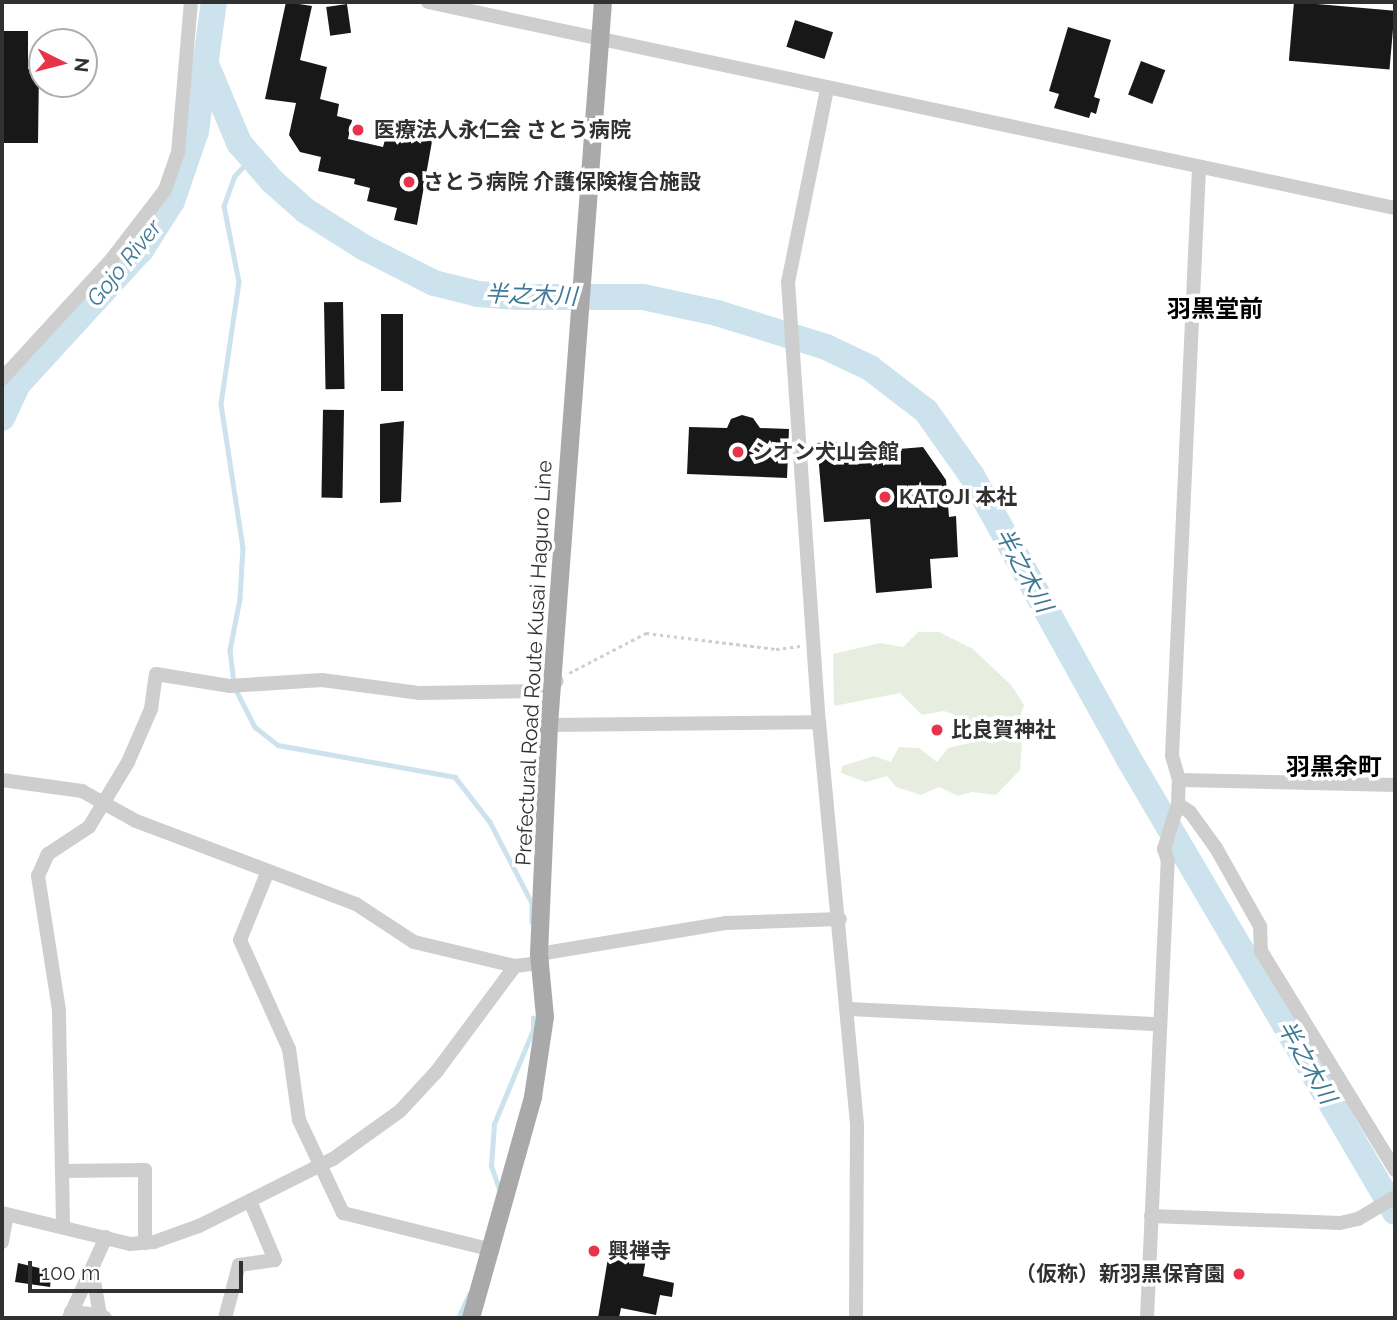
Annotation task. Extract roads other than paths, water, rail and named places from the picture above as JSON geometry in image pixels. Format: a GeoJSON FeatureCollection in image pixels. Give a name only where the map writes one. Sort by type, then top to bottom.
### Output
{"type":"FeatureCollection","features":[{"type":"Feature","properties":{"kind":"main road","name":"Prefectural Road Route Kusai Haguro Line"},"geometry":{"type":"LineString","coordinates":[[471,1318],[493,1250],[533,1097],[545,1017],[540,959],[549,725],[557,681],[580,310],[603,2]]}},
{"type":"Feature","properties":{"kind":"street"},"geometry":{"type":"LineString","coordinates":[[2,379],[126,243],[165,190],[178,153],[191,2]]}},
{"type":"Feature","properties":{"kind":"street"},"geometry":{"type":"LineString","coordinates":[[428,2],[601,35],[827,89],[1395,208]]}},
{"type":"Feature","properties":{"kind":"street"},"geometry":{"type":"LineString","coordinates":[[827,89],[791,257],[790,350],[819,722],[849,1009],[857,1125],[856,1318]]}},
{"type":"Feature","properties":{"kind":"street"},"geometry":{"type":"LineString","coordinates":[[1147,1318],[1168,861],[1164,849],[1178,804],[1179,780],[1172,756],[1199,169]]}},
{"type":"Feature","properties":{"kind":"street"},"geometry":{"type":"LineString","coordinates":[[63,1224],[59,1010],[38,876],[48,854],[89,827],[128,762],[151,709],[156,674],[229,686],[322,680],[420,693],[543,691],[557,681]]}},
{"type":"Feature","properties":{"kind":"street"},"geometry":{"type":"LineString","coordinates":[[549,725],[819,722]]}},
{"type":"Feature","properties":{"kind":"street"},"geometry":{"type":"LineString","coordinates":[[2,780],[82,791],[136,821],[356,904],[414,942],[515,966],[726,923],[840,919]]}},
{"type":"Feature","properties":{"kind":"street"},"geometry":{"type":"LineString","coordinates":[[1179,780],[1395,785]]}},
{"type":"Feature","properties":{"kind":"street"},"geometry":{"type":"LineString","coordinates":[[1178,804],[1190,811],[1216,848],[1260,926],[1261,951],[1395,1170]]}},
{"type":"Feature","properties":{"kind":"street"},"geometry":{"type":"LineString","coordinates":[[268,871],[240,940],[289,1049],[299,1120],[343,1213],[493,1250]]}},
{"type":"Feature","properties":{"kind":"street"},"geometry":{"type":"LineString","coordinates":[[2,1242],[5,1213],[63,1224],[119,1242],[145,1243],[174,1236],[322,1165],[400,1111],[437,1071],[515,966]]}},
{"type":"Feature","properties":{"kind":"street"},"geometry":{"type":"LineString","coordinates":[[849,1009],[1159,1024]]}},
{"type":"Feature","properties":{"kind":"street"},"geometry":{"type":"LineString","coordinates":[[62,1171],[145,1170],[145,1243]]}},
{"type":"Feature","properties":{"kind":"street"},"geometry":{"type":"LineString","coordinates":[[1151,1216],[1340,1223],[1395,1196]]}},
{"type":"Feature","properties":{"kind":"street"},"geometry":{"type":"LineString","coordinates":[[225,1318],[239,1265],[275,1260],[250,1201]]}},
{"type":"Feature","properties":{"kind":"street"},"geometry":{"type":"LineString","coordinates":[[92,1270],[102,1317],[70,1315],[106,1237]]}},
{"type":"Feature","properties":{"kind":"waterway","name":"Gojo River"},"geometry":{"type":"LineString","coordinates":[[2,418],[18,384],[141,250],[172,201],[196,131],[214,2]]}},
{"type":"Feature","properties":{"kind":"waterway","name":"半之木川"},"geometry":{"type":"LineString","coordinates":[[206,64],[239,143],[272,181],[306,211],[365,248],[434,283],[478,294],[519,297],[643,297],[717,313],[826,347],[870,368],[926,411],[972,476],[1130,761],[1395,1212]]}},
{"type":"Feature","properties":{"kind":"waterway"},"geometry":{"type":"LineString","coordinates":[[251,159],[235,176],[224,206],[239,282],[221,404],[243,547],[240,599],[230,650],[235,688],[255,727],[278,745],[455,777],[490,822],[532,903],[532,922]]}},
{"type":"Feature","properties":{"kind":"waterway"},"geometry":{"type":"LineString","coordinates":[[500,1192],[491,1166],[494,1124],[533,1030],[533,1018]]}},
{"type":"Feature","properties":{"kind":"waterway"},"geometry":{"type":"LineString","coordinates":[[458,1318],[469,1294]]}},
{"type":"Feature","properties":{"kind":"place","name":"医療法人永仁会 さとう病院"},"geometry":{"type":"Point","coordinates":[358,130]}},
{"type":"Feature","properties":{"kind":"place","name":"さとう病院 介護保険複合施設"},"geometry":{"type":"Point","coordinates":[409,182]}},
{"type":"Feature","properties":{"kind":"place","name":"シオン犬山会館"},"geometry":{"type":"Point","coordinates":[738,452]}},
{"type":"Feature","properties":{"kind":"place","name":"KATOJI 本社"},"geometry":{"type":"Point","coordinates":[885,497]}},
{"type":"Feature","properties":{"kind":"place","name":"比良賀神社"},"geometry":{"type":"Point","coordinates":[937,730]}},
{"type":"Feature","properties":{"kind":"place","name":"興禅寺"},"geometry":{"type":"Point","coordinates":[594,1251]}},
{"type":"Feature","properties":{"kind":"place","name":"（仮称）新羽黒保育園"},"geometry":{"type":"Point","coordinates":[1239,1274]}},
{"type":"Feature","properties":{"kind":"district","name":"羽黒堂前"},"geometry":{"type":"Point","coordinates":[1215,309]}},
{"type":"Feature","properties":{"kind":"district","name":"羽黒余町"},"geometry":{"type":"Point","coordinates":[1334,767]}}]}
